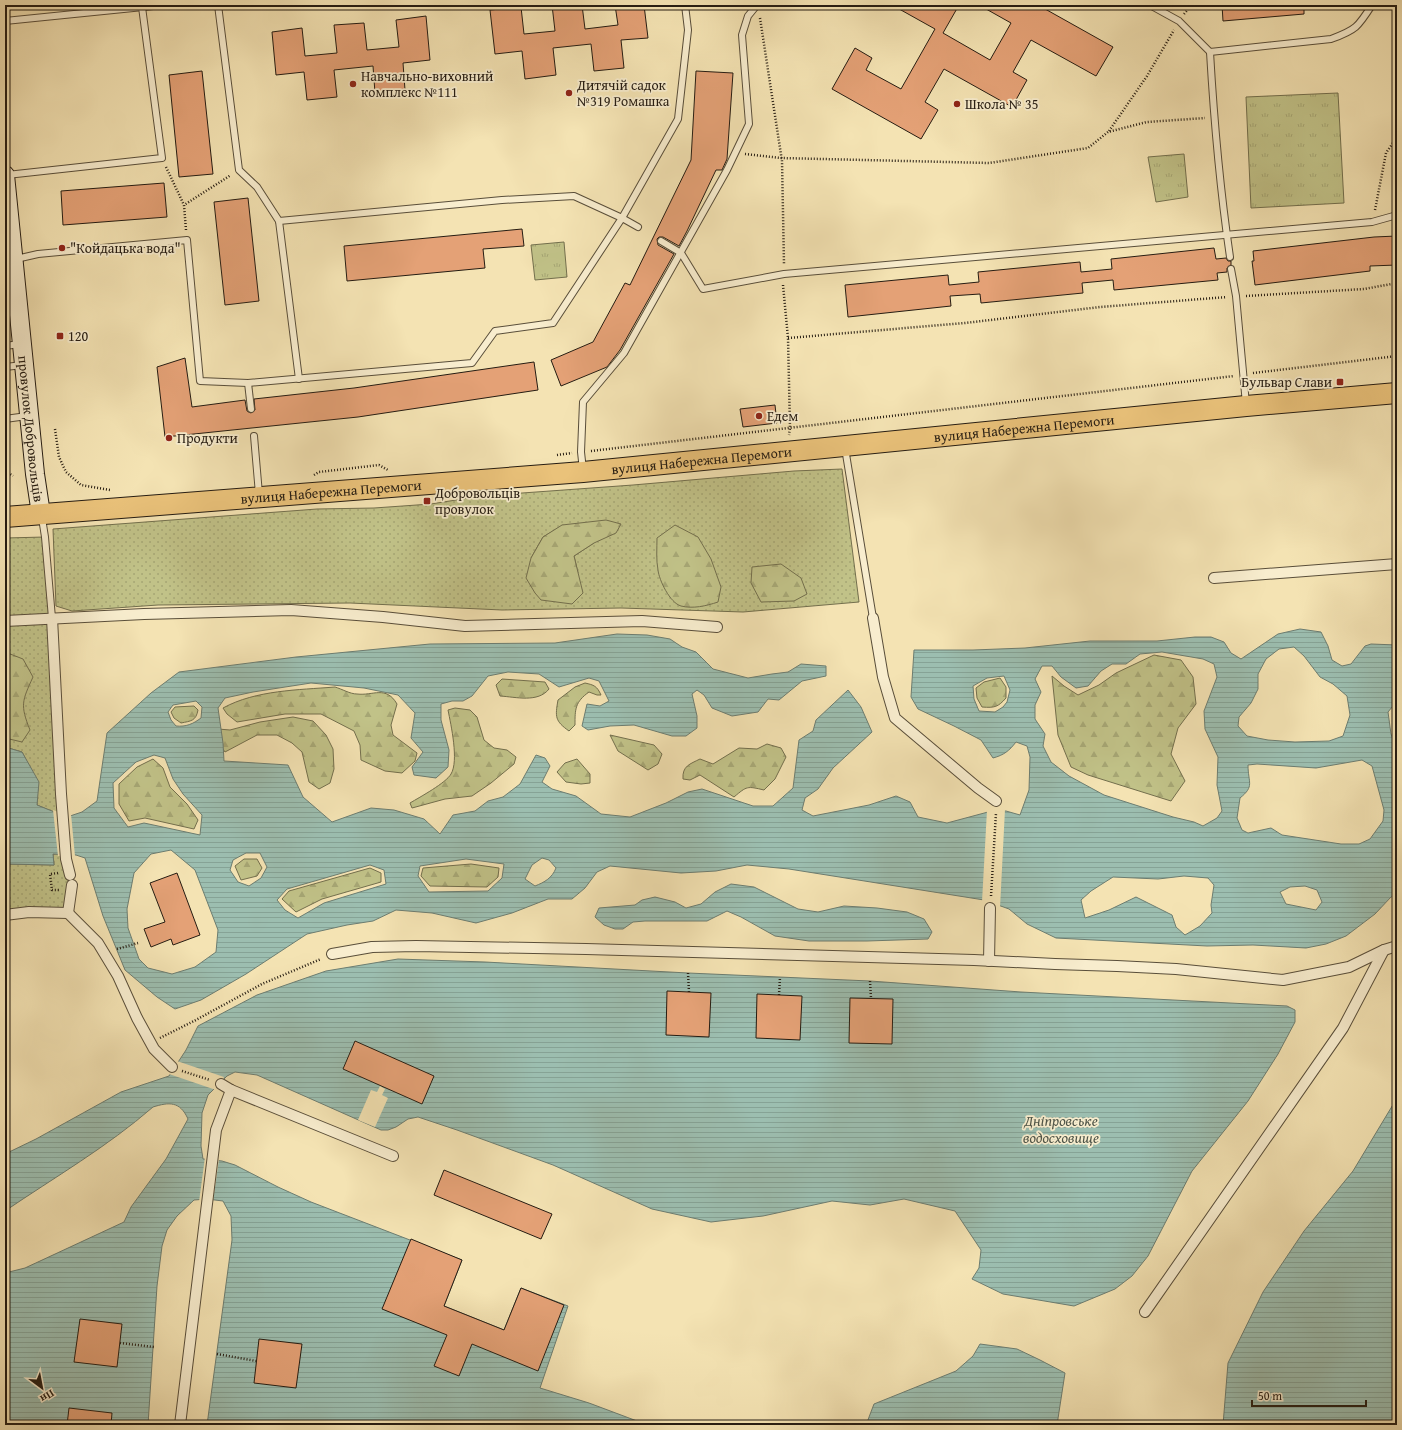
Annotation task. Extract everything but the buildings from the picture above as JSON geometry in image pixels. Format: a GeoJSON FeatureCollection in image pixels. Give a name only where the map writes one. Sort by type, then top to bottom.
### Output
{"type":"FeatureCollection","features":[{"type":"Feature","properties":{"kind":"main road","name":"провулок Добровольців"},"geometry":{"type":"LineString","coordinates":[[5,175],[14,345],[24,365],[35,474],[41,514]]}},
{"type":"Feature","properties":{"kind":"main road","name":"вулиця Набережна Перемоги"},"geometry":{"type":"LineString","coordinates":[[5,517],[117,507],[259,498],[582,462],[787,452],[1246,406],[1397,393]]}},
{"type":"Feature","properties":{"kind":"street"},"geometry":{"type":"LineString","coordinates":[[1214,578],[1397,564]]}},
{"type":"Feature","properties":{"kind":"street"},"geometry":{"type":"LineString","coordinates":[[5,621],[291,610],[383,617],[466,626],[642,621],[717,627]]}},
{"type":"Feature","properties":{"kind":"street"},"geometry":{"type":"LineString","coordinates":[[52,618],[61,794],[66,859],[70,875]]}},
{"type":"Feature","properties":{"kind":"street"},"geometry":{"type":"LineString","coordinates":[[873,618],[883,677],[894,718],[978,788],[996,801]]}},
{"type":"Feature","properties":{"kind":"street"},"geometry":{"type":"LineString","coordinates":[[68,913],[72,885]]}},
{"type":"Feature","properties":{"kind":"street"},"geometry":{"type":"LineString","coordinates":[[989,961],[990,908]]}},
{"type":"Feature","properties":{"kind":"street"},"geometry":{"type":"LineString","coordinates":[[5,915],[29,912],[68,913],[98,943],[118,976],[137,1018],[154,1049],[172,1067]]}},
{"type":"Feature","properties":{"kind":"street"},"geometry":{"type":"LineString","coordinates":[[332,954],[372,947],[416,946],[586,948],[1116,966],[1176,969],[1283,980],[1349,967],[1384,950],[1397,946]]}},
{"type":"Feature","properties":{"kind":"street"},"geometry":{"type":"LineString","coordinates":[[1145,1312],[1343,1028],[1384,950]]}},
{"type":"Feature","properties":{"kind":"street"},"geometry":{"type":"LineString","coordinates":[[221,1084],[231,1090],[393,1156]]}},
{"type":"Feature","properties":{"kind":"street"},"geometry":{"type":"LineString","coordinates":[[180,1425],[216,1130],[231,1090]]}},
{"type":"Feature","properties":{"kind":"lane"},"geometry":{"type":"LineString","coordinates":[[5,21],[163,5]]}},
{"type":"Feature","properties":{"kind":"lane"},"geometry":{"type":"LineString","coordinates":[[218,5],[239,170],[257,186],[279,221],[299,378]]}},
{"type":"Feature","properties":{"kind":"lane"},"geometry":{"type":"LineString","coordinates":[[9,260],[38,254],[187,240],[200,382],[248,383],[472,363],[495,331],[553,323],[622,218],[678,119],[688,30],[685,5]]}},
{"type":"Feature","properties":{"kind":"lane"},"geometry":{"type":"LineString","coordinates":[[582,462],[583,402],[624,353],[727,170],[749,124],[742,35],[748,16],[757,5]]}},
{"type":"Feature","properties":{"kind":"lane"},"geometry":{"type":"LineString","coordinates":[[1150,5],[1179,21],[1210,52],[1214,117],[1226,234],[1230,257]]}},
{"type":"Feature","properties":{"kind":"lane"},"geometry":{"type":"LineString","coordinates":[[1210,52],[1332,39],[1348,33],[1360,24],[1372,5]]}},
{"type":"Feature","properties":{"kind":"lane"},"geometry":{"type":"LineString","coordinates":[[5,175],[162,158],[142,7]]}},
{"type":"Feature","properties":{"kind":"lane"},"geometry":{"type":"LineString","coordinates":[[279,221],[502,200],[574,196],[638,227]]}},
{"type":"Feature","properties":{"kind":"lane"},"geometry":{"type":"LineString","coordinates":[[661,241],[680,253],[703,289],[784,274],[1372,222],[1397,215]]}},
{"type":"Feature","properties":{"kind":"lane"},"geometry":{"type":"LineString","coordinates":[[1231,269],[1236,296],[1246,406]]}},
{"type":"Feature","properties":{"kind":"lane"},"geometry":{"type":"LineString","coordinates":[[5,367],[24,365]]}},
{"type":"Feature","properties":{"kind":"lane"},"geometry":{"type":"LineString","coordinates":[[248,383],[251,409]]}},
{"type":"Feature","properties":{"kind":"lane"},"geometry":{"type":"LineString","coordinates":[[5,419],[29,416]]}},
{"type":"Feature","properties":{"kind":"lane"},"geometry":{"type":"LineString","coordinates":[[254,436],[259,498]]}},
{"type":"Feature","properties":{"kind":"lane"},"geometry":{"type":"LineString","coordinates":[[844,446],[873,618]]}},
{"type":"Feature","properties":{"kind":"lane"},"geometry":{"type":"LineString","coordinates":[[41,514],[45,537],[52,618]]}},
{"type":"Feature","properties":{"kind":"path"},"geometry":{"type":"LineString","coordinates":[[759,13],[781,158],[783,281],[788,338],[790,428],[787,452]]}},
{"type":"Feature","properties":{"kind":"path"},"geometry":{"type":"LineString","coordinates":[[735,153],[781,158],[989,163],[1088,148],[1108,132],[1147,76],[1179,21]]}},
{"type":"Feature","properties":{"kind":"path"},"geometry":{"type":"LineString","coordinates":[[1108,132],[1148,122],[1214,117]]}},
{"type":"Feature","properties":{"kind":"path"},"geometry":{"type":"LineString","coordinates":[[1372,222],[1386,153],[1397,136]]}},
{"type":"Feature","properties":{"kind":"path"},"geometry":{"type":"LineString","coordinates":[[162,158],[184,205],[187,240]]}},
{"type":"Feature","properties":{"kind":"path"},"geometry":{"type":"LineString","coordinates":[[184,205],[239,170]]}},
{"type":"Feature","properties":{"kind":"path"},"geometry":{"type":"LineString","coordinates":[[788,338],[965,323],[1100,307],[1236,296],[1364,289],[1397,283]]}},
{"type":"Feature","properties":{"kind":"path"},"geometry":{"type":"LineString","coordinates":[[550,456],[582,462],[790,428],[1397,356]]}},
{"type":"Feature","properties":{"kind":"path"},"geometry":{"type":"LineString","coordinates":[[56,429],[60,456],[66,472],[81,485],[114,491]]}},
{"type":"Feature","properties":{"kind":"path"},"geometry":{"type":"LineString","coordinates":[[310,478],[319,472],[378,464],[393,472]]}},
{"type":"Feature","properties":{"kind":"path"},"geometry":{"type":"LineString","coordinates":[[5,472],[12,476]]}},
{"type":"Feature","properties":{"kind":"path"},"geometry":{"type":"LineString","coordinates":[[990,908],[996,801]]}},
{"type":"Feature","properties":{"kind":"path"},"geometry":{"type":"LineString","coordinates":[[113,950],[138,943]]}},
{"type":"Feature","properties":{"kind":"path"},"geometry":{"type":"LineString","coordinates":[[151,1042],[194,1021],[262,984],[332,954]]}},
{"type":"Feature","properties":{"kind":"path"},"geometry":{"type":"LineString","coordinates":[[688,973],[688,992]]}},
{"type":"Feature","properties":{"kind":"path"},"geometry":{"type":"LineString","coordinates":[[779,995],[780,977]]}},
{"type":"Feature","properties":{"kind":"path"},"geometry":{"type":"LineString","coordinates":[[870,981],[871,998]]}},
{"type":"Feature","properties":{"kind":"path"},"geometry":{"type":"LineString","coordinates":[[172,1067],[221,1084]]}},
{"type":"Feature","properties":{"kind":"path"},"geometry":{"type":"LineString","coordinates":[[120,1343],[154,1347]]}},
{"type":"Feature","properties":{"kind":"path"},"geometry":{"type":"LineString","coordinates":[[217,1354],[256,1361]]}},
{"type":"Feature","properties":{"kind":"green space"},"geometry":{"type":"Polygon","coordinates":[[[1338,93],[1344,203],[1251,208],[1246,97],[1338,93]]]}},
{"type":"Feature","properties":{"kind":"green space"},"geometry":{"type":"Polygon","coordinates":[[[1184,154],[1188,197],[1156,202],[1148,157],[1184,154]]]}},
{"type":"Feature","properties":{"kind":"green space"},"geometry":{"type":"Polygon","coordinates":[[[564,242],[567,277],[535,280],[531,245],[564,242]]]}},
{"type":"Feature","properties":{"kind":"green space"},"geometry":{"type":"Polygon","coordinates":[[[842,469],[859,602],[743,612],[621,608],[502,610],[350,603],[158,605],[72,611],[56,606],[53,529],[317,509],[374,508],[431,504],[481,496],[794,471],[842,469]],[[563,525],[543,537],[531,558],[578,573],[574,556],[594,543],[563,525]]]}},
{"type":"Feature","properties":{"kind":"green space"},"geometry":{"type":"Polygon","coordinates":[[[606,520],[621,524],[616,533],[594,543],[574,556],[583,593],[572,604],[541,600],[526,578],[531,558],[543,537],[562,525],[606,520]]]}},
{"type":"Feature","properties":{"kind":"green space"},"geometry":{"type":"Polygon","coordinates":[[[675,525],[698,537],[711,559],[721,587],[718,602],[700,607],[681,606],[673,601],[666,591],[660,579],[658,570],[657,538],[675,525]]]}},
{"type":"Feature","properties":{"kind":"green space"},"geometry":{"type":"Polygon","coordinates":[[[45,537],[63,816],[37,805],[38,782],[22,752],[5,747],[5,538],[45,537]]]}},
{"type":"Feature","properties":{"kind":"green space"},"geometry":{"type":"Polygon","coordinates":[[[781,564],[801,578],[807,594],[794,601],[761,602],[751,583],[752,567],[781,564]]]}},
{"type":"Feature","properties":{"kind":"green space"},"geometry":{"type":"Polygon","coordinates":[[[5,652],[23,659],[33,677],[26,692],[24,703],[25,715],[30,730],[22,742],[5,738],[5,652]]]}},
{"type":"Feature","properties":{"kind":"green space"},"geometry":{"type":"Polygon","coordinates":[[[1154,655],[1181,660],[1193,677],[1196,704],[1178,728],[1171,754],[1185,781],[1171,801],[1088,775],[1071,767],[1058,735],[1052,676],[1078,695],[1099,685],[1116,673],[1154,655]]]}},
{"type":"Feature","properties":{"kind":"green space"},"geometry":{"type":"Polygon","coordinates":[[[1000,678],[1006,687],[1006,698],[996,706],[982,707],[977,698],[976,688],[984,682],[1000,678]]]}},
{"type":"Feature","properties":{"kind":"green space"},"geometry":{"type":"Polygon","coordinates":[[[502,679],[545,682],[549,689],[533,698],[500,696],[496,685],[502,679]]]}},
{"type":"Feature","properties":{"kind":"green space"},"geometry":{"type":"Polygon","coordinates":[[[585,683],[595,686],[601,695],[589,692],[581,699],[578,703],[575,714],[575,725],[569,731],[557,718],[556,711],[558,700],[575,687],[585,683]]]}},
{"type":"Feature","properties":{"kind":"green space"},"geometry":{"type":"Polygon","coordinates":[[[335,687],[354,694],[384,693],[393,698],[397,704],[391,725],[393,735],[417,753],[415,761],[402,773],[385,771],[361,760],[360,745],[354,731],[321,714],[285,714],[237,722],[227,714],[223,708],[236,702],[263,694],[335,687]]]}},
{"type":"Feature","properties":{"kind":"green space"},"geometry":{"type":"Polygon","coordinates":[[[194,706],[198,710],[197,714],[188,722],[181,723],[174,718],[171,712],[175,707],[194,706]]]}},
{"type":"Feature","properties":{"kind":"green space"},"geometry":{"type":"Polygon","coordinates":[[[455,708],[470,710],[477,717],[484,740],[494,748],[507,750],[516,757],[514,764],[472,796],[445,799],[412,808],[410,803],[438,786],[451,774],[454,761],[454,752],[448,710],[455,708]]]}},
{"type":"Feature","properties":{"kind":"green space"},"geometry":{"type":"Polygon","coordinates":[[[293,717],[313,721],[326,735],[333,749],[334,769],[330,783],[319,789],[309,782],[302,752],[292,743],[277,735],[257,735],[225,752],[218,742],[218,729],[230,730],[260,722],[293,717]]]}},
{"type":"Feature","properties":{"kind":"green space"},"geometry":{"type":"Polygon","coordinates":[[[610,735],[654,745],[662,754],[658,764],[648,770],[618,751],[610,735]]]}},
{"type":"Feature","properties":{"kind":"green space"},"geometry":{"type":"Polygon","coordinates":[[[767,744],[781,748],[786,757],[775,779],[764,790],[748,788],[734,797],[700,775],[690,780],[683,779],[685,768],[700,759],[713,764],[739,748],[757,749],[767,744]]]}},
{"type":"Feature","properties":{"kind":"green space"},"geometry":{"type":"Polygon","coordinates":[[[153,759],[163,768],[170,787],[187,804],[198,820],[194,829],[145,818],[129,821],[119,804],[119,784],[137,767],[153,759]]]}},
{"type":"Feature","properties":{"kind":"green space"},"geometry":{"type":"Polygon","coordinates":[[[577,759],[590,774],[590,783],[581,784],[566,782],[557,772],[565,763],[577,759]]]}},
{"type":"Feature","properties":{"kind":"green space"},"geometry":{"type":"Polygon","coordinates":[[[53,854],[66,854],[72,889],[68,913],[5,915],[5,864],[54,865],[53,854]]]}},
{"type":"Feature","properties":{"kind":"green space"},"geometry":{"type":"Polygon","coordinates":[[[244,859],[257,859],[262,868],[257,876],[241,880],[235,866],[244,859]]]}},
{"type":"Feature","properties":{"kind":"green space"},"geometry":{"type":"Polygon","coordinates":[[[471,864],[499,868],[498,877],[487,887],[430,886],[421,876],[423,868],[471,864]]]}},
{"type":"Feature","properties":{"kind":"green space"},"geometry":{"type":"Polygon","coordinates":[[[370,868],[381,873],[381,882],[322,899],[296,912],[282,899],[289,891],[370,868]]]}},
{"type":"Feature","properties":{"kind":"water"},"geometry":{"type":"Polygon","coordinates":[[[1300,629],[1321,632],[1328,646],[1332,660],[1342,666],[1351,664],[1365,646],[1371,644],[1397,645],[1397,701],[1388,712],[1391,734],[1397,749],[1397,896],[1391,897],[1375,914],[1346,936],[1326,944],[1306,948],[1253,945],[1207,946],[1056,938],[1027,924],[1009,909],[984,900],[789,869],[747,865],[716,871],[681,873],[610,866],[597,872],[585,888],[572,899],[548,899],[512,913],[476,923],[432,913],[396,910],[373,921],[307,934],[246,974],[201,1000],[175,1009],[157,997],[125,970],[103,916],[85,858],[76,855],[53,854],[54,865],[5,864],[5,747],[22,752],[39,782],[37,805],[67,817],[82,812],[97,801],[107,733],[151,693],[179,672],[296,657],[430,644],[555,643],[617,634],[647,635],[670,639],[682,647],[696,652],[713,669],[748,678],[788,672],[801,664],[826,666],[826,676],[802,681],[779,700],[768,699],[758,712],[732,716],[712,708],[704,695],[697,690],[692,694],[697,716],[697,728],[686,736],[672,736],[634,725],[610,726],[588,730],[582,726],[587,704],[600,706],[609,701],[599,681],[589,678],[559,687],[539,674],[508,672],[488,676],[472,696],[463,701],[452,701],[441,704],[441,720],[449,750],[448,767],[436,778],[414,775],[412,767],[423,752],[411,738],[415,713],[398,695],[364,688],[311,683],[253,692],[225,698],[218,708],[224,761],[288,765],[303,797],[332,822],[371,808],[394,810],[424,819],[440,834],[453,815],[475,811],[488,801],[503,797],[520,784],[536,755],[545,758],[550,766],[542,782],[552,789],[576,796],[601,814],[630,817],[666,803],[688,792],[702,789],[753,806],[773,806],[793,788],[799,740],[813,731],[816,720],[848,690],[861,707],[872,732],[833,768],[818,789],[805,798],[802,810],[813,816],[869,805],[896,796],[910,802],[918,817],[947,823],[988,812],[1006,811],[1020,815],[1029,790],[1030,757],[1027,746],[1016,742],[1006,752],[993,758],[981,740],[918,709],[911,697],[914,650],[1025,648],[1090,641],[1157,641],[1211,637],[1224,642],[1231,653],[1241,659],[1278,634],[1300,629]],[[1294,647],[1279,649],[1266,659],[1258,674],[1258,689],[1251,703],[1239,717],[1238,726],[1247,736],[1268,740],[1295,742],[1329,741],[1343,736],[1350,715],[1347,696],[1333,684],[1320,677],[1304,656],[1294,647]],[[1162,652],[1140,654],[1126,664],[1112,664],[1101,671],[1088,686],[1076,688],[1061,677],[1052,666],[1042,666],[1035,679],[1041,692],[1035,705],[1035,719],[1045,734],[1043,746],[1051,762],[1069,776],[1104,795],[1203,826],[1217,818],[1222,811],[1217,785],[1218,757],[1205,729],[1204,711],[1217,677],[1214,664],[1203,659],[1162,652]],[[1004,676],[987,678],[973,686],[974,699],[979,711],[995,712],[1003,707],[1007,702],[1010,690],[1004,676]],[[196,701],[173,705],[168,712],[171,720],[176,726],[183,726],[201,718],[202,707],[196,701]],[[154,755],[136,762],[113,783],[114,808],[128,827],[144,823],[200,835],[202,815],[183,794],[173,779],[165,758],[154,755]],[[1362,760],[1316,768],[1257,764],[1248,765],[1250,784],[1248,790],[1240,798],[1237,818],[1242,830],[1248,833],[1271,828],[1282,835],[1341,844],[1359,844],[1370,839],[1383,821],[1384,810],[1372,766],[1362,760]],[[171,850],[151,854],[134,873],[127,909],[128,928],[139,959],[148,968],[172,974],[195,967],[216,952],[218,930],[195,870],[171,850]],[[246,853],[233,860],[230,870],[238,882],[249,886],[261,878],[267,867],[260,853],[246,853]],[[542,858],[532,865],[525,879],[535,886],[548,879],[556,868],[549,860],[542,858]],[[466,859],[420,866],[418,876],[429,892],[488,891],[502,878],[504,864],[466,859]],[[370,865],[287,889],[277,900],[285,910],[298,918],[324,903],[386,884],[384,870],[370,865]],[[1184,876],[1158,879],[1113,877],[1091,891],[1081,900],[1085,918],[1109,910],[1136,897],[1172,915],[1176,927],[1185,935],[1200,926],[1212,913],[1211,905],[1214,885],[1208,878],[1184,876]],[[1305,886],[1290,887],[1280,892],[1286,904],[1316,910],[1322,902],[1317,890],[1305,886]]]}},
{"type":"Feature","properties":{"kind":"water"},"geometry":{"type":"Polygon","coordinates":[[[731,884],[754,887],[798,909],[818,912],[844,906],[907,912],[924,919],[932,932],[928,939],[809,941],[775,936],[727,911],[707,921],[633,922],[623,929],[615,929],[604,925],[595,917],[599,908],[635,905],[642,900],[655,897],[675,902],[686,908],[701,904],[715,892],[731,884]]]}},
{"type":"Feature","properties":{"kind":"water","name":"Дніпровське водосховище"},"geometry":{"type":"Polygon","coordinates":[[[398,959],[870,981],[1021,992],[1287,1006],[1295,1010],[1295,1022],[1278,1054],[1248,1101],[1192,1171],[1148,1256],[1132,1276],[1115,1289],[1074,1306],[1003,1294],[972,1279],[979,1268],[981,1250],[955,1211],[904,1199],[870,1205],[832,1201],[763,1216],[711,1222],[652,1209],[553,1165],[418,1117],[408,1119],[396,1127],[388,1130],[381,1130],[257,1075],[235,1072],[227,1076],[208,1095],[202,1113],[201,1146],[203,1159],[222,1161],[235,1165],[311,1202],[462,1260],[444,1306],[504,1330],[521,1288],[568,1306],[540,1388],[589,1403],[637,1421],[637,1425],[207,1425],[232,1240],[231,1216],[223,1201],[207,1199],[194,1200],[177,1216],[167,1230],[162,1246],[157,1286],[148,1425],[5,1425],[5,1273],[25,1268],[124,1222],[131,1207],[166,1159],[188,1119],[185,1113],[174,1104],[164,1104],[153,1107],[99,1149],[5,1211],[5,1154],[36,1139],[121,1092],[169,1076],[186,1050],[198,1026],[257,995],[326,971],[398,959]]]}},
{"type":"Feature","properties":{"kind":"water"},"geometry":{"type":"Polygon","coordinates":[[[1397,1098],[1397,1425],[1223,1425],[1228,1363],[1263,1292],[1304,1231],[1353,1171],[1397,1098]]]}},
{"type":"Feature","properties":{"kind":"water"},"geometry":{"type":"Polygon","coordinates":[[[980,1344],[1017,1349],[1065,1373],[1057,1425],[866,1425],[874,1404],[956,1371],[973,1356],[980,1344]]]}},
{"type":"Feature","properties":{"kind":"pier"},"geometry":{"type":"Polygon","coordinates":[[[1005,809],[1000,908],[982,902],[987,810],[1005,809]]]}},
{"type":"Feature","properties":{"kind":"pier"},"geometry":{"type":"Polygon","coordinates":[[[53,810],[67,815],[71,814],[75,856],[58,856],[53,810]]]}},
{"type":"Feature","properties":{"kind":"pier"},"geometry":{"type":"Polygon","coordinates":[[[177,1061],[224,1077],[221,1085],[216,1090],[169,1074],[177,1061]]]}},
{"type":"Feature","properties":{"kind":"pier"},"geometry":{"type":"Polygon","coordinates":[[[380,1086],[385,1089],[382,1095],[388,1098],[375,1127],[358,1120],[371,1090],[377,1092],[380,1086]]]}},
{"type":"Feature","properties":{"kind":"pier"},"geometry":{"type":"Polygon","coordinates":[[[205,1157],[219,1159],[213,1201],[199,1202],[205,1157]]]}},
{"type":"Feature","properties":{"kind":"place","name":"Навчально-виховний комплекс №111"},"geometry":{"type":"Point","coordinates":[353,84]}},
{"type":"Feature","properties":{"kind":"place","name":"Дитячій садок №319 Ромашка"},"geometry":{"type":"Point","coordinates":[569,93]}},
{"type":"Feature","properties":{"kind":"place","name":"Школа № 35"},"geometry":{"type":"Point","coordinates":[957,104]}},
{"type":"Feature","properties":{"kind":"place","name":"\"Койдацька вода\""},"geometry":{"type":"Point","coordinates":[62,248]}},
{"type":"Feature","properties":{"kind":"place","name":"120"},"geometry":{"type":"Point","coordinates":[60,336]}},
{"type":"Feature","properties":{"kind":"place","name":"Бульвар Слави"},"geometry":{"type":"Point","coordinates":[1340,382]}},
{"type":"Feature","properties":{"kind":"place","name":"Едем"},"geometry":{"type":"Point","coordinates":[759,416]}},
{"type":"Feature","properties":{"kind":"place","name":"Продукти"},"geometry":{"type":"Point","coordinates":[169,438]}},
{"type":"Feature","properties":{"kind":"place","name":"Добровольців провулок"},"geometry":{"type":"Point","coordinates":[427,501]}}]}
